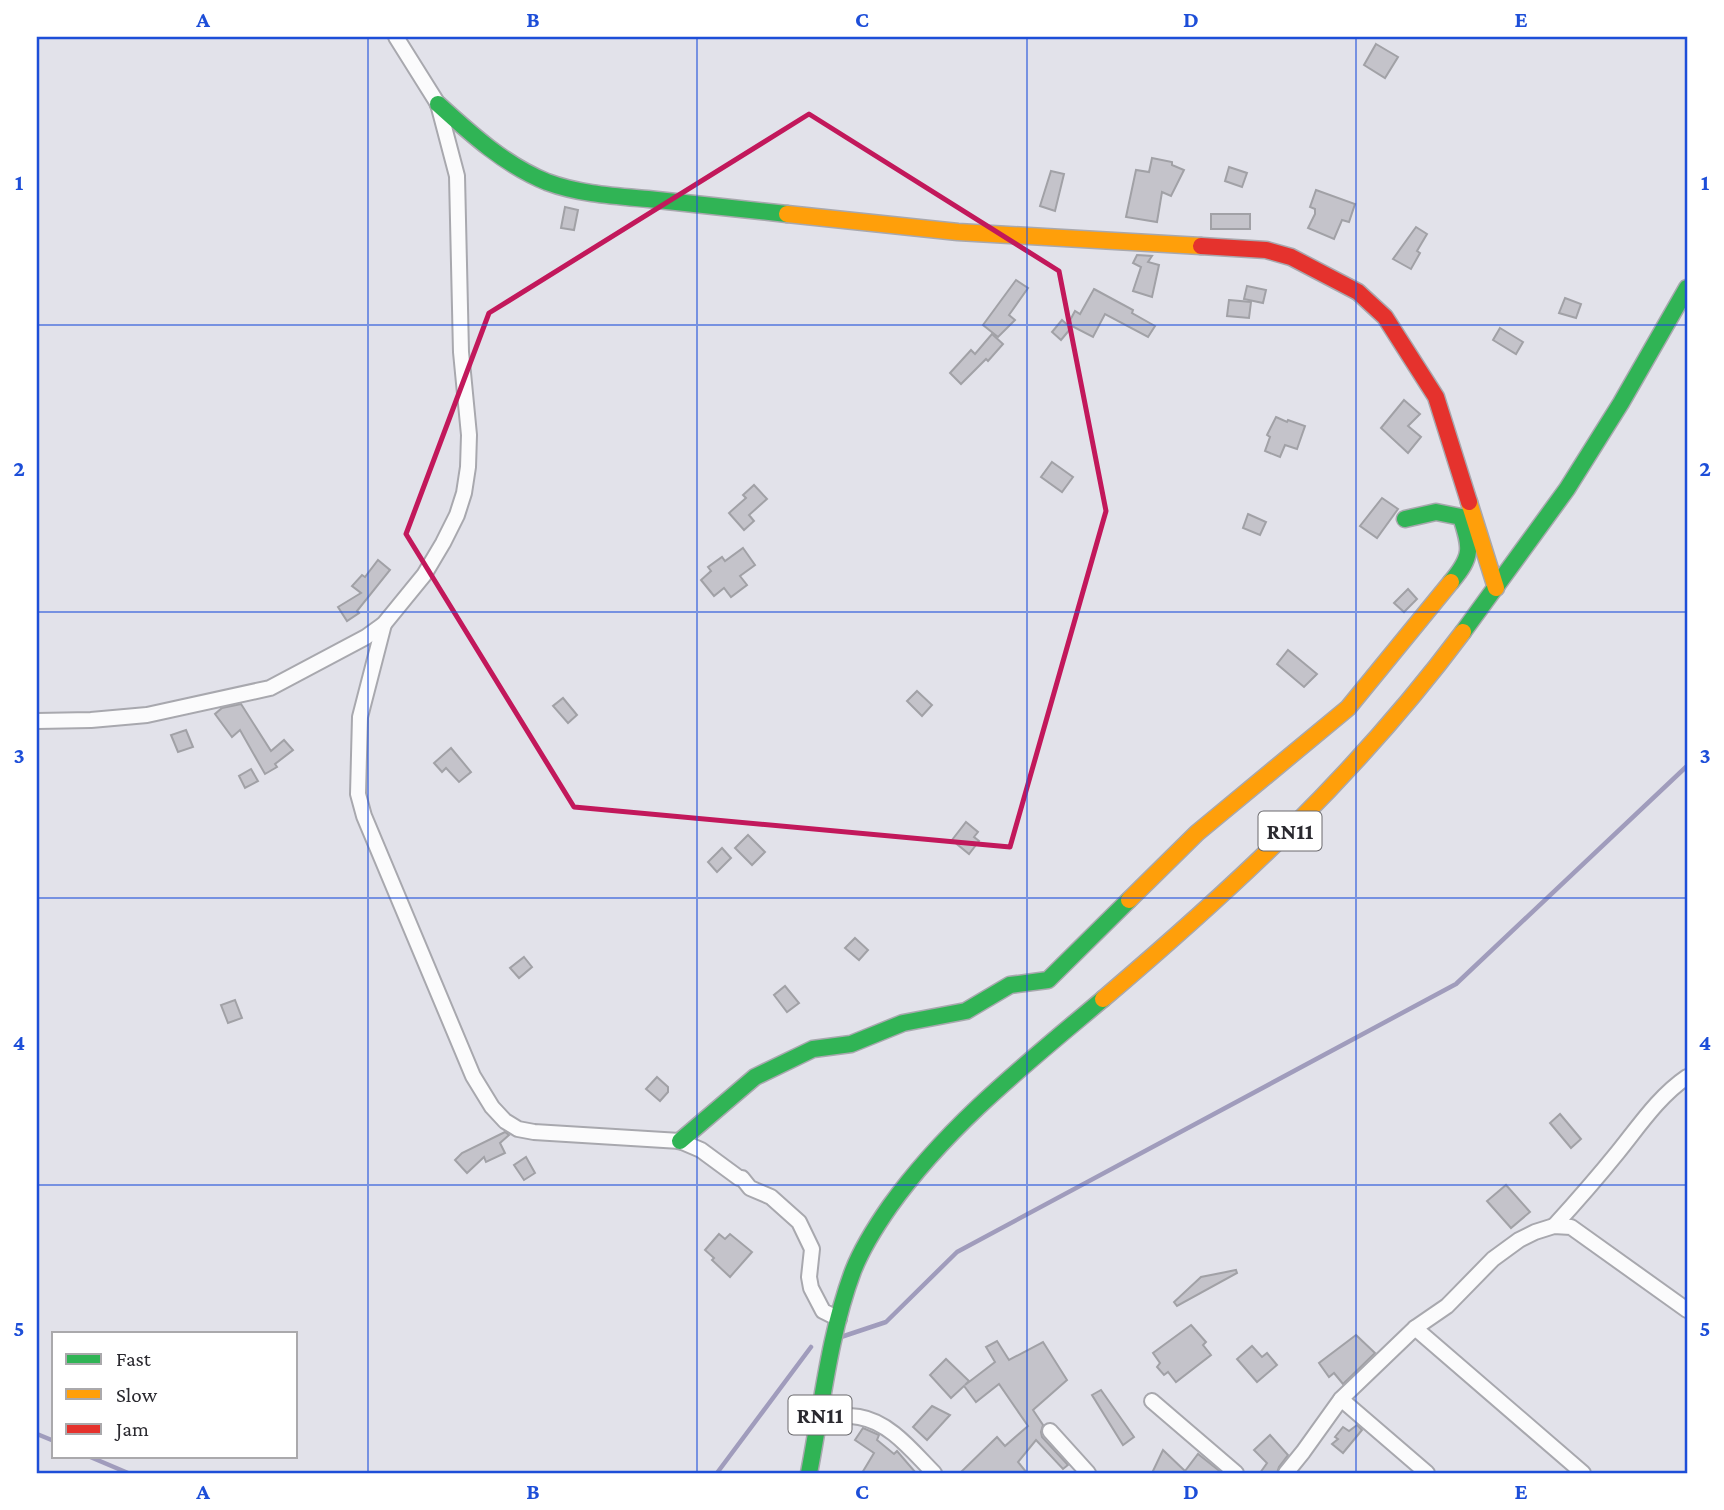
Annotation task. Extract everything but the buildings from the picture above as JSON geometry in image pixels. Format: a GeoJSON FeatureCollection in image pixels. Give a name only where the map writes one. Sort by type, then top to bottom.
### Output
{"type":"FeatureCollection","features":[{"type":"Feature","properties":{"kind":"street"},"geometry":{"type":"LineString","coordinates":[[396,37],[438,104],[473,136],[532,175],[565,188],[598,194],[958,232],[1266,250],[1291,257],[1331,275],[1371,302],[1385,317],[1436,397],[1496,588]]}},
{"type":"Feature","properties":{"kind":"street"},"geometry":{"type":"LineString","coordinates":[[37,721],[147,715],[270,688],[366,637],[384,624],[424,575],[457,515],[468,467],[469,435],[461,352],[457,176],[438,104]]}},
{"type":"Feature","properties":{"kind":"street","name":"RN11"},"geometry":{"type":"LineString","coordinates":[[809,1473],[839,1319],[855,1264],[875,1227],[929,1155],[1011,1074],[1104,998],[1225,892],[1352,768],[1432,674],[1578,473],[1687,288]]}},
{"type":"Feature","properties":{"kind":"street"},"geometry":{"type":"LineString","coordinates":[[680,1141],[755,1077],[813,1049],[851,1044],[903,1023],[966,1012],[1010,985],[1048,980],[1197,833],[1348,708],[1462,569],[1470,545],[1461,517],[1436,512],[1405,519]]}},
{"type":"Feature","properties":{"kind":"street"},"geometry":{"type":"LineString","coordinates":[[384,624],[360,717],[358,794],[364,817],[412,934],[473,1076],[492,1107],[505,1121],[518,1129],[680,1141],[701,1150],[742,1178],[750,1188],[771,1197],[799,1222],[812,1250],[809,1277],[811,1288],[823,1311],[839,1319]]}},
{"type":"Feature","properties":{"kind":"street"},"geometry":{"type":"LineString","coordinates":[[1554,1226],[1650,1113],[1687,1077]]}},
{"type":"Feature","properties":{"kind":"street"},"geometry":{"type":"LineString","coordinates":[[1286,1473],[1341,1399],[1415,1328],[1447,1306],[1493,1259],[1519,1240],[1554,1226],[1571,1227],[1687,1310]]}},
{"type":"Feature","properties":{"kind":"street"},"geometry":{"type":"LineString","coordinates":[[1415,1328],[1583,1473]]}},
{"type":"Feature","properties":{"kind":"street"},"geometry":{"type":"LineString","coordinates":[[1341,1399],[1427,1473]]}},
{"type":"Feature","properties":{"kind":"street"},"geometry":{"type":"LineString","coordinates":[[1152,1401],[1236,1473]]}},
{"type":"Feature","properties":{"kind":"street"},"geometry":{"type":"LineString","coordinates":[[820,1415],[861,1417],[877,1423],[900,1439],[934,1473]]}},
{"type":"Feature","properties":{"kind":"street"},"geometry":{"type":"LineString","coordinates":[[1050,1431],[1088,1473]]}},
{"type":"Feature","properties":{"kind":"highlighted area"},"geometry":{"type":"Polygon","coordinates":[[[809,114],[1059,271],[1106,511],[1010,847],[574,807],[406,534],[489,313],[809,114]]]}},
{"type":"Feature","properties":{"kind":"waterway"},"geometry":{"type":"LineString","coordinates":[[841,1337],[886,1322],[957,1252],[1456,984],[1687,766]]}},
{"type":"Feature","properties":{"kind":"waterway"},"geometry":{"type":"LineString","coordinates":[[717,1473],[811,1347]]}},
{"type":"Feature","properties":{"kind":"waterway"},"geometry":{"type":"LineString","coordinates":[[37,1434],[52,1440]]}},
{"type":"Feature","properties":{"kind":"waterway"},"geometry":{"type":"LineString","coordinates":[[93,1458],[128,1473]]}},
{"type":"Feature","properties":{"kind":"traffic: fast"},"geometry":{"type":"LineString","coordinates":[[438,104],[503,158],[532,175],[559,186],[584,192],[787,214]]}},
{"type":"Feature","properties":{"kind":"traffic: fast"},"geometry":{"type":"LineString","coordinates":[[1463,632],[1567,489],[1621,403],[1687,288]]}},
{"type":"Feature","properties":{"kind":"traffic: fast"},"geometry":{"type":"LineString","coordinates":[[1405,519],[1436,512],[1461,517],[1468,551],[1463,565],[1451,582]]}},
{"type":"Feature","properties":{"kind":"traffic: fast"},"geometry":{"type":"LineString","coordinates":[[680,1141],[755,1077],[813,1049],[851,1044],[903,1023],[966,1011],[1010,985],[1048,980],[1129,900]]}},
{"type":"Feature","properties":{"kind":"traffic: fast"},"geometry":{"type":"LineString","coordinates":[[809,1473],[838,1320],[853,1271],[875,1229],[937,1148],[990,1096],[1103,999]]}},
{"type":"Feature","properties":{"kind":"traffic: slow"},"geometry":{"type":"LineString","coordinates":[[787,214],[958,232],[1201,246]]}},
{"type":"Feature","properties":{"kind":"traffic: slow"},"geometry":{"type":"LineString","coordinates":[[1469,502],[1496,588]]}},
{"type":"Feature","properties":{"kind":"traffic: slow"},"geometry":{"type":"LineString","coordinates":[[1129,900],[1197,833],[1348,708],[1451,582]]}},
{"type":"Feature","properties":{"kind":"traffic: slow"},"geometry":{"type":"LineString","coordinates":[[1103,999],[1201,914],[1294,826],[1381,733],[1463,632]]}},
{"type":"Feature","properties":{"kind":"traffic: jam"},"geometry":{"type":"LineString","coordinates":[[1201,246],[1266,250],[1291,257],[1358,292],[1385,317],[1436,397],[1469,502]]}}]}
